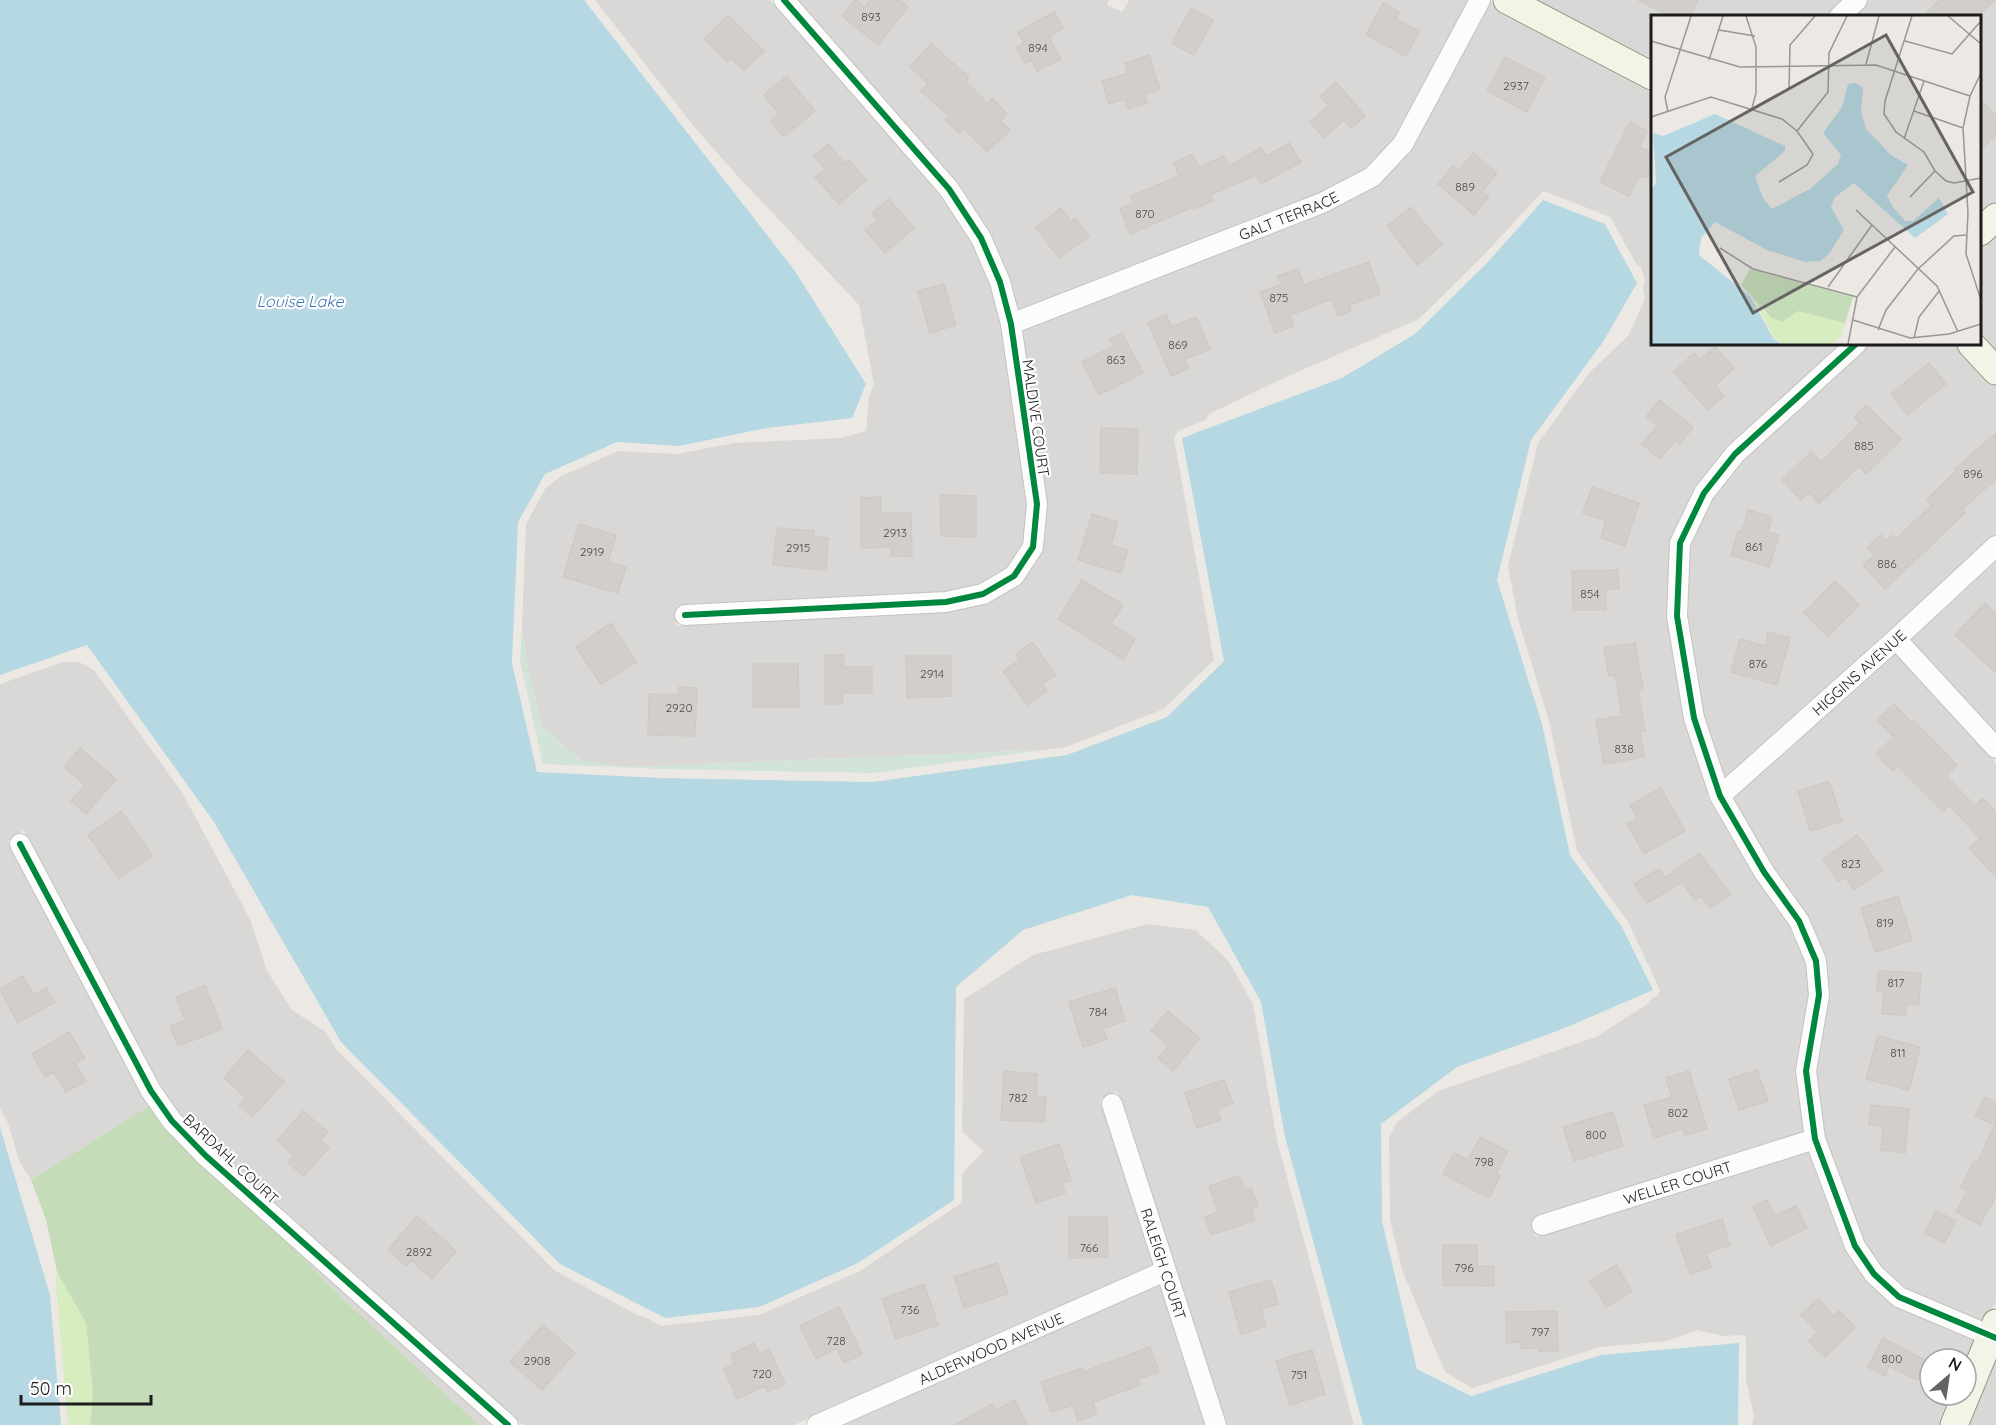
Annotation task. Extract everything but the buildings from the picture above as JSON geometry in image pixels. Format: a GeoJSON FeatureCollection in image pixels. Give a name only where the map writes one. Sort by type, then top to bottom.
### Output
{"type":"FeatureCollection","features":[{"type":"Feature","properties":{"kind":"street","name":"MALDIVE COURT"},"geometry":{"type":"LineString","coordinates":[[686,615],[946,602],[983,594],[1014,576],[1033,547],[1037,504],[1011,324],[1000,282],[981,238],[949,189],[784,0]]}},
{"type":"Feature","properties":{"kind":"street","name":"GALT TERRACE"},"geometry":{"type":"LineString","coordinates":[[1011,324],[1322,203],[1372,177],[1403,144],[1480,0]]}},
{"type":"Feature","properties":{"kind":"street"},"geometry":{"type":"LineString","coordinates":[[1507,0],[1651,75]]}},
{"type":"Feature","properties":{"kind":"street"},"geometry":{"type":"LineString","coordinates":[[1841,15],[1857,0]]}},
{"type":"Feature","properties":{"kind":"street"},"geometry":{"type":"LineString","coordinates":[[1981,231],[1996,217]]}},
{"type":"Feature","properties":{"kind":"street"},"geometry":{"type":"LineString","coordinates":[[1855,345],[1735,454],[1704,494],[1680,543],[1677,616],[1694,718],[1720,796],[1764,872],[1799,921],[1816,961],[1820,995],[1806,1071],[1815,1139],[1855,1246],[1874,1274],[1899,1297],[1994,1332],[1954,1425]]}},
{"type":"Feature","properties":{"kind":"street"},"geometry":{"type":"LineString","coordinates":[[1972,345],[1996,370]]}},
{"type":"Feature","properties":{"kind":"street","name":"HIGGINS AVENUE"},"geometry":{"type":"LineString","coordinates":[[1720,796],[1996,546]]}},
{"type":"Feature","properties":{"kind":"street"},"geometry":{"type":"LineString","coordinates":[[1896,639],[1996,748]]}},
{"type":"Feature","properties":{"kind":"street","name":"BARDAHL COURT"},"geometry":{"type":"LineString","coordinates":[[20,844],[151,1091],[172,1121],[206,1156],[508,1425]]}},
{"type":"Feature","properties":{"kind":"street","name":"RALEIGH COURT"},"geometry":{"type":"LineString","coordinates":[[1112,1104],[1216,1425]]}},
{"type":"Feature","properties":{"kind":"street","name":"WELLER COURT"},"geometry":{"type":"LineString","coordinates":[[1542,1225],[1815,1139]]}},
{"type":"Feature","properties":{"kind":"street","name":"ALDERWOOD AVENUE"},"geometry":{"type":"LineString","coordinates":[[817,1425],[1165,1271]]}},
{"type":"Feature","properties":{"kind":"shaded area"},"geometry":{"type":"Polygon","coordinates":[[[595,0],[770,0],[942,195],[973,244],[991,286],[1001,328],[1028,506],[1024,545],[1008,568],[980,585],[945,592],[677,606],[676,626],[945,612],[984,604],[1040,553],[1021,331],[1376,185],[1489,2],[1651,87],[1651,345],[1841,345],[1672,540],[1685,720],[1709,794],[1707,796],[1756,878],[1791,926],[1807,964],[1810,996],[1804,1133],[1532,1219],[1535,1237],[1809,1151],[1847,1251],[1867,1282],[1895,1307],[1979,1342],[1977,1347],[1918,1347],[1918,1407],[1952,1407],[1944,1425],[1752,1425],[1754,1416],[1746,1380],[1746,1337],[1742,1335],[1723,1336],[1697,1330],[1667,1341],[1600,1347],[1472,1388],[1445,1372],[1402,1270],[1390,1219],[1389,1137],[1397,1122],[1438,1091],[1596,1037],[1649,1003],[1660,990],[1628,922],[1577,851],[1549,721],[1518,619],[1508,566],[1538,443],[1589,373],[1628,336],[1645,299],[1643,288],[1645,281],[1641,267],[1637,265],[1610,217],[1542,192],[1482,257],[1419,319],[1284,378],[1209,414],[1206,420],[1178,431],[1174,438],[1214,660],[1164,709],[1066,747],[1044,750],[625,767],[582,761],[542,726],[528,667],[522,625],[526,524],[545,489],[561,476],[618,451],[677,454],[734,443],[840,438],[866,431],[869,396],[874,384],[859,305],[695,128],[595,0]]]}},
{"type":"Feature","properties":{"kind":"shaded area"},"geometry":{"type":"Polygon","coordinates":[[[797,0],[1109,0],[1107,5],[1122,12],[1129,0],[1470,0],[1396,139],[1367,169],[1320,194],[1017,312],[1008,277],[990,233],[957,182],[797,0]]]}},
{"type":"Feature","properties":{"kind":"shaded area"},"geometry":{"type":"Polygon","coordinates":[[[1529,0],[1844,0],[1828,15],[1651,15],[1651,63],[1529,0]]]}},
{"type":"Feature","properties":{"kind":"shaded area"},"geometry":{"type":"Polygon","coordinates":[[[1870,0],[1996,0],[1996,205],[1981,218],[1981,15],[1854,15],[1870,0]]]}},
{"type":"Feature","properties":{"kind":"shaded area"},"geometry":{"type":"Polygon","coordinates":[[[1996,229],[1996,356],[1981,339],[1981,243],[1996,229]]]}},
{"type":"Feature","properties":{"kind":"shaded area"},"geometry":{"type":"Polygon","coordinates":[[[1868,345],[1959,345],[1996,386],[1996,534],[1891,632],[1725,780],[1703,714],[1686,614],[1689,545],[1712,498],[1741,460],[1868,345]]]}},
{"type":"Feature","properties":{"kind":"shaded area"},"geometry":{"type":"Polygon","coordinates":[[[1996,559],[1996,733],[1910,639],[1996,559]]]}},
{"type":"Feature","properties":{"kind":"shaded area"},"geometry":{"type":"Polygon","coordinates":[[[1895,653],[1996,763],[1996,1301],[1986,1323],[1905,1289],[1881,1267],[1864,1241],[1824,1136],[1816,1070],[1824,956],[1806,914],[1772,866],[1732,798],[1895,653]]]}},
{"type":"Feature","properties":{"kind":"shaded area"},"geometry":{"type":"Polygon","coordinates":[[[63,662],[79,662],[94,670],[183,794],[250,919],[267,971],[292,1010],[326,1032],[336,1049],[554,1270],[661,1326],[759,1315],[860,1271],[960,1204],[962,1174],[983,1151],[962,1131],[964,999],[1033,955],[1147,924],[1195,930],[1228,960],[1253,1004],[1277,1140],[1354,1425],[1226,1425],[1117,1091],[1100,1099],[1153,1266],[794,1425],[523,1425],[213,1148],[179,1114],[159,1085],[24,830],[8,841],[149,1106],[31,1180],[20,1163],[8,1123],[0,1109],[0,684],[63,662]]]}},
{"type":"Feature","properties":{"kind":"shaded area"},"geometry":{"type":"Polygon","coordinates":[[[283,1238],[493,1425],[479,1425],[343,1299],[283,1238]]]}},
{"type":"Feature","properties":{"kind":"shaded area"},"geometry":{"type":"Polygon","coordinates":[[[1159,1283],[1206,1425],[840,1425],[1159,1283]]]}},
{"type":"Feature","properties":{"kind":"shaded area"},"geometry":{"type":"Polygon","coordinates":[[[1996,1349],[1996,1425],[1965,1425],[1972,1407],[1978,1407],[1978,1393],[1996,1349]]]}},
{"type":"Feature","properties":{"kind":"green space"},"geometry":{"type":"Polygon","coordinates":[[[522,625],[528,667],[542,726],[582,761],[625,767],[1044,750],[873,773],[662,769],[543,764],[520,661],[522,625]]]}},
{"type":"Feature","properties":{"kind":"green space"},"geometry":{"type":"Polygon","coordinates":[[[149,1106],[165,1127],[200,1164],[283,1238],[343,1299],[479,1425],[90,1425],[93,1392],[86,1323],[57,1272],[46,1219],[31,1180],[149,1106]]]}},
{"type":"Feature","properties":{"kind":"green space"},"geometry":{"type":"Polygon","coordinates":[[[57,1272],[86,1323],[93,1392],[90,1425],[68,1425],[56,1286],[57,1272]]]}},
{"type":"Feature","properties":{"kind":"water","name":"Louise Lake"},"geometry":{"type":"Polygon","coordinates":[[[0,0],[584,0],[795,271],[866,384],[852,418],[767,428],[679,446],[617,442],[545,474],[518,522],[512,663],[537,772],[661,778],[873,782],[1067,755],[1167,717],[1224,661],[1182,438],[1342,378],[1415,334],[1487,263],[1543,200],[1605,224],[1637,283],[1603,342],[1531,440],[1497,580],[1542,724],[1570,855],[1622,927],[1653,990],[1560,1030],[1457,1067],[1381,1124],[1382,1221],[1417,1369],[1471,1396],[1601,1355],[1739,1343],[1738,1425],[1363,1425],[1285,1137],[1261,1002],[1208,907],[1132,895],[1023,930],[956,987],[954,1200],[858,1263],[759,1307],[665,1318],[560,1264],[341,1042],[214,822],[87,645],[0,675],[0,0]]]}},
{"type":"Feature","properties":{"kind":"water"},"geometry":{"type":"Polygon","coordinates":[[[0,1127],[50,1295],[61,1425],[0,1425],[0,1127]]]}},
{"type":"Feature","properties":{"kind":"cycle path"},"geometry":{"type":"LineString","coordinates":[[685,615],[946,602],[983,594],[1014,576],[1033,547],[1037,504],[1011,324],[1000,282],[981,238],[949,189],[784,0]]}},
{"type":"Feature","properties":{"kind":"cycle path"},"geometry":{"type":"LineString","coordinates":[[1855,345],[1735,454],[1704,493],[1680,543],[1677,616],[1694,718],[1720,796],[1764,872],[1799,921],[1816,961],[1819,995],[1806,1071],[1815,1139],[1855,1246],[1874,1274],[1899,1297],[1996,1338]]}},
{"type":"Feature","properties":{"kind":"cycle path"},"geometry":{"type":"LineString","coordinates":[[20,844],[151,1091],[172,1121],[206,1156],[508,1425]]}}]}
